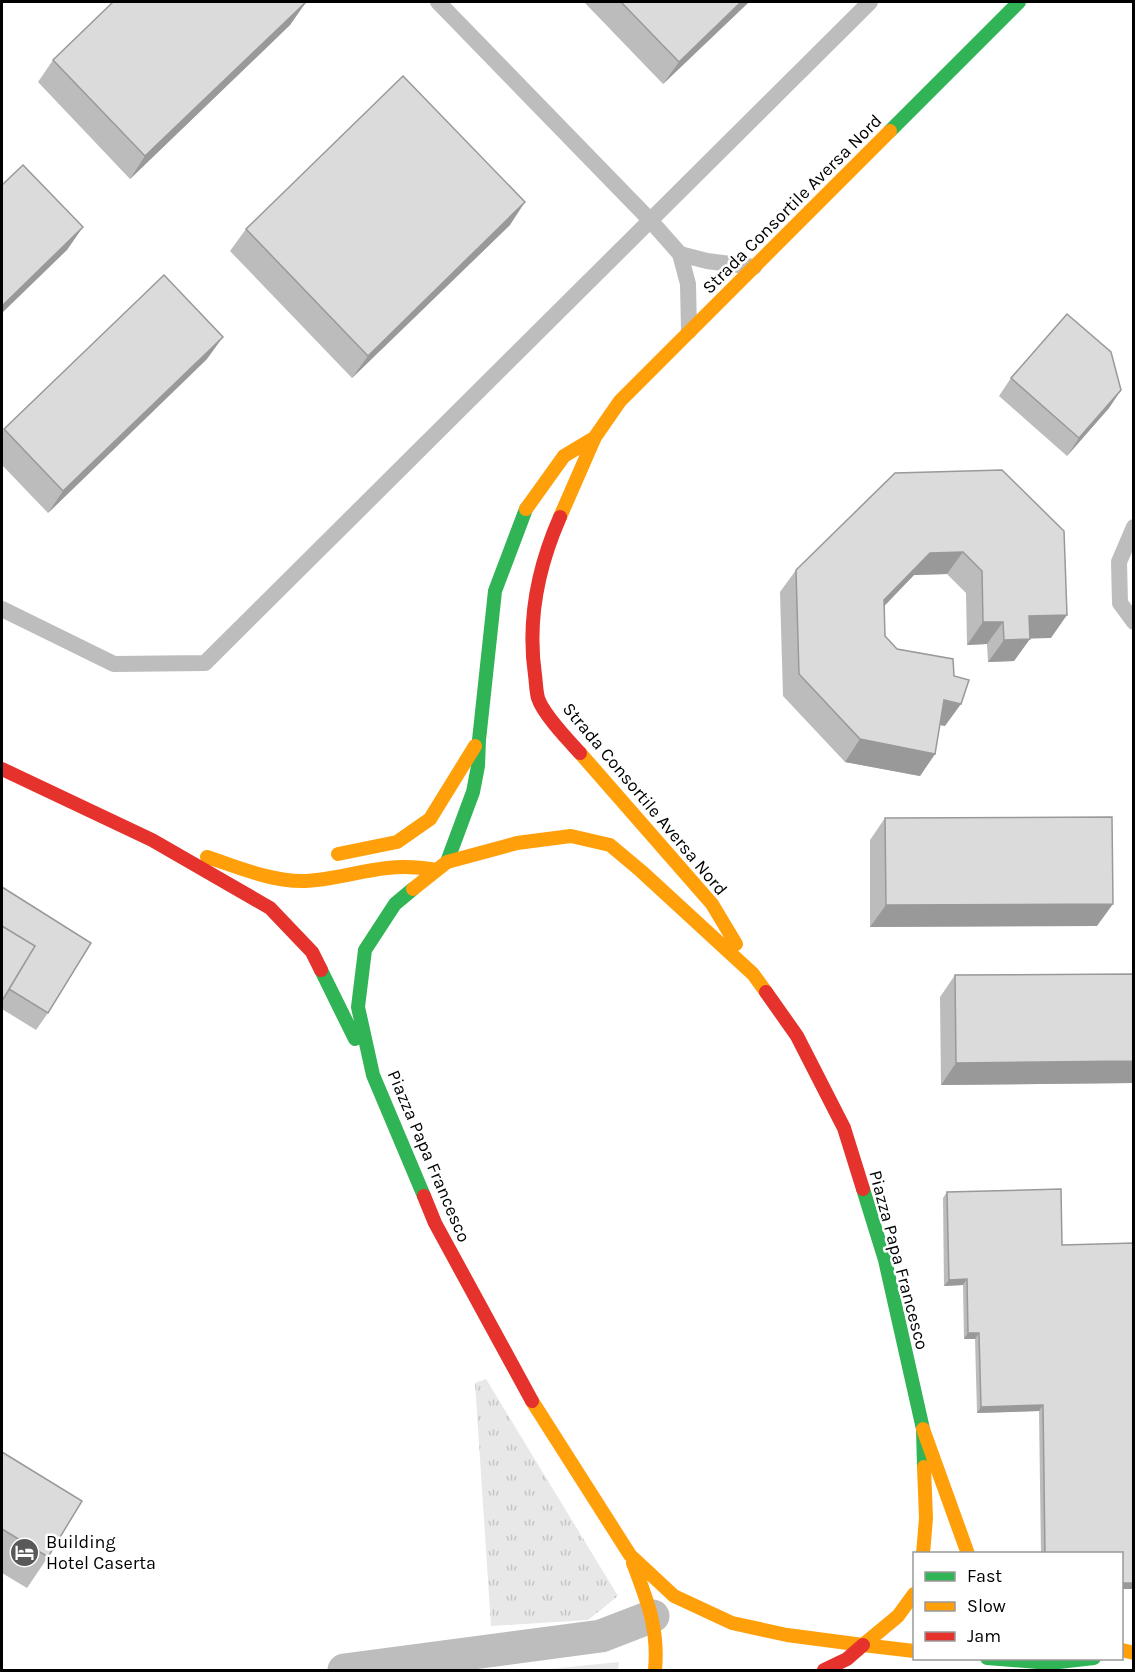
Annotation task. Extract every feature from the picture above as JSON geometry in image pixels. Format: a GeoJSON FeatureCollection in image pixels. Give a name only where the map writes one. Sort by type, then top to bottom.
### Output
{"type":"FeatureCollection","features":[{"type":"Feature","properties":{"kind":"main road","name":"Strada Consortile Aversa Nord"},"geometry":{"type":"LineString","coordinates":[[753,974],[712,904],[555,724],[538,699],[532,655],[533,609],[539,577],[553,533],[595,437],[620,401],[1019,2]]}},
{"type":"Feature","properties":{"kind":"main road","name":"Strada Consortile Aversa Nord"},"geometry":{"type":"LineString","coordinates":[[442,866],[473,792],[478,766],[495,591],[526,509],[564,456],[595,437]]}},
{"type":"Feature","properties":{"kind":"main road","name":"Strada Consortile Aversa Nord"},"geometry":{"type":"LineString","coordinates":[[327,855],[397,842],[430,819],[479,740]]}},
{"type":"Feature","properties":{"kind":"main road"},"geometry":{"type":"LineString","coordinates":[[2,769],[152,840],[270,908],[312,952],[373,1075]]}},
{"type":"Feature","properties":{"kind":"main road","name":"Piazza Papa Francesco"},"geometry":{"type":"LineString","coordinates":[[913,1651],[787,1635],[732,1623],[674,1596],[630,1556],[530,1398],[435,1223],[373,1075],[358,1007],[365,950],[395,904],[442,866],[517,843],[571,836],[610,845],[753,974],[797,1036],[843,1128],[885,1260],[923,1429],[926,1518],[923,1552]]}},
{"type":"Feature","properties":{"kind":"main road"},"geometry":{"type":"LineString","coordinates":[[152,840],[274,878],[304,881],[396,867],[442,866]]}},
{"type":"Feature","properties":{"kind":"main road"},"geometry":{"type":"LineString","coordinates":[[257,872],[274,866]]}},
{"type":"Feature","properties":{"kind":"main road"},"geometry":{"type":"LineString","coordinates":[[923,1429],[967,1552]]}},
{"type":"Feature","properties":{"kind":"main road"},"geometry":{"type":"LineString","coordinates":[[630,1556],[653,1616],[658,1652],[655,1671]]}},
{"type":"Feature","properties":{"kind":"main road"},"geometry":{"type":"LineString","coordinates":[[824,1671],[847,1659],[894,1622],[913,1598]]}},
{"type":"Feature","properties":{"kind":"main road"},"geometry":{"type":"LineString","coordinates":[[1003,1660],[1050,1663]]}},
{"type":"Feature","properties":{"kind":"main road"},"geometry":{"type":"LineString","coordinates":[[1003,1671],[1083,1660]]}},
{"type":"Feature","properties":{"kind":"street"},"geometry":{"type":"LineString","coordinates":[[344,1671],[601,1636],[653,1616]]}},
{"type":"Feature","properties":{"kind":"lane"},"geometry":{"type":"LineString","coordinates":[[438,2],[650,220],[680,254],[688,284],[689,332]]}},
{"type":"Feature","properties":{"kind":"lane"},"geometry":{"type":"LineString","coordinates":[[2,609],[114,664],[205,663],[870,2]]}},
{"type":"Feature","properties":{"kind":"lane"},"geometry":{"type":"LineString","coordinates":[[680,254],[708,261],[754,267]]}},
{"type":"Feature","properties":{"kind":"lane"},"geometry":{"type":"LineString","coordinates":[[1134,527],[1119,562],[1120,603],[1134,622]]}},
{"type":"Feature","properties":{"kind":"green space"},"geometry":{"type":"Polygon","coordinates":[[[486,1379],[618,1596],[588,1620],[491,1626],[475,1383],[486,1379]]]}},
{"type":"Feature","properties":{"kind":"green space"},"geometry":{"type":"Polygon","coordinates":[[[619,1662],[618,1670],[540,1670],[619,1662]]]}},
{"type":"Feature","properties":{"kind":"building"},"geometry":{"type":"Polygon","coordinates":[[[113,2],[306,2],[145,156],[53,60],[113,2]]]}},
{"type":"Feature","properties":{"kind":"building"},"geometry":{"type":"Polygon","coordinates":[[[621,2],[741,2],[679,62],[621,2]]]}},
{"type":"Feature","properties":{"kind":"building"},"geometry":{"type":"Polygon","coordinates":[[[403,76],[525,202],[368,356],[246,229],[403,76]]]}},
{"type":"Feature","properties":{"kind":"building"},"geometry":{"type":"Polygon","coordinates":[[[23,165],[83,227],[2,306],[2,185],[23,165]]]}},
{"type":"Feature","properties":{"kind":"building"},"geometry":{"type":"Polygon","coordinates":[[[164,275],[223,337],[63,491],[4,429],[164,275]]]}},
{"type":"Feature","properties":{"kind":"building"},"geometry":{"type":"Polygon","coordinates":[[[1067,314],[1111,352],[1121,390],[1079,438],[1011,378],[1067,314]]]}},
{"type":"Feature","properties":{"kind":"building"},"geometry":{"type":"Polygon","coordinates":[[[1002,470],[1064,531],[1067,615],[1029,616],[1030,639],[1004,640],[1003,622],[983,622],[982,571],[963,552],[930,553],[884,600],[885,636],[897,649],[953,659],[954,676],[969,680],[961,704],[944,700],[935,754],[860,739],[799,674],[796,570],[895,473],[1002,470]]]}},
{"type":"Feature","properties":{"kind":"building"},"geometry":{"type":"Polygon","coordinates":[[[1112,817],[1113,904],[886,905],[885,818],[1112,817]]]}},
{"type":"Feature","properties":{"kind":"building"},"geometry":{"type":"Polygon","coordinates":[[[2,887],[91,943],[48,1013],[9,989],[35,946],[2,926],[2,887]]]}},
{"type":"Feature","properties":{"kind":"building"},"geometry":{"type":"Polygon","coordinates":[[[2,926],[35,946],[2,1001],[2,926]]]}},
{"type":"Feature","properties":{"kind":"building"},"geometry":{"type":"Polygon","coordinates":[[[1134,974],[1134,1061],[956,1063],[955,975],[1134,974]]]}},
{"type":"Feature","properties":{"kind":"building"},"geometry":{"type":"Polygon","coordinates":[[[1061,1189],[1062,1245],[1134,1243],[1134,1583],[1123,1583],[1123,1552],[1045,1552],[1043,1405],[981,1407],[979,1333],[968,1333],[967,1279],[949,1280],[947,1192],[1061,1189]]]}},
{"type":"Feature","properties":{"kind":"building"},"geometry":{"type":"Polygon","coordinates":[[[2,1452],[82,1501],[48,1557],[2,1529],[2,1452]]]}},
{"type":"Feature","properties":{"kind":"traffic: fast"},"geometry":{"type":"LineString","coordinates":[[890,131],[1019,2]]}},
{"type":"Feature","properties":{"kind":"traffic: fast"},"geometry":{"type":"LineString","coordinates":[[447,862],[473,792],[478,766],[495,591],[526,509]]}},
{"type":"Feature","properties":{"kind":"traffic: fast"},"geometry":{"type":"LineString","coordinates":[[413,889],[395,904],[365,950],[358,1007],[373,1075],[424,1196]]}},
{"type":"Feature","properties":{"kind":"traffic: fast"},"geometry":{"type":"LineString","coordinates":[[321,970],[355,1039]]}},
{"type":"Feature","properties":{"kind":"traffic: fast"},"geometry":{"type":"LineString","coordinates":[[863,1189],[885,1260],[923,1429],[924,1467]]}},
{"type":"Feature","properties":{"kind":"traffic: fast"},"geometry":{"type":"LineString","coordinates":[[1012,1660],[1050,1663],[1076,1660]]}},
{"type":"Feature","properties":{"kind":"traffic: slow"},"geometry":{"type":"LineString","coordinates":[[560,517],[595,437],[620,401],[890,131]]}},
{"type":"Feature","properties":{"kind":"traffic: slow"},"geometry":{"type":"LineString","coordinates":[[526,509],[564,456],[594,438]]}},
{"type":"Feature","properties":{"kind":"traffic: slow"},"geometry":{"type":"LineString","coordinates":[[338,854],[397,842],[430,819],[475,746]]}},
{"type":"Feature","properties":{"kind":"traffic: slow"},"geometry":{"type":"LineString","coordinates":[[580,753],[712,904],[736,944]]}},
{"type":"Feature","properties":{"kind":"traffic: slow"},"geometry":{"type":"LineString","coordinates":[[413,889],[447,862],[517,843],[571,836],[610,845],[753,974],[766,992]]}},
{"type":"Feature","properties":{"kind":"traffic: slow"},"geometry":{"type":"LineString","coordinates":[[207,857],[255,873],[293,881],[326,879],[393,867],[437,870]]}},
{"type":"Feature","properties":{"kind":"traffic: slow"},"geometry":{"type":"LineString","coordinates":[[532,1401],[630,1555],[674,1596],[732,1623],[787,1635],[863,1645],[898,1616],[913,1595]]}},
{"type":"Feature","properties":{"kind":"traffic: slow"},"geometry":{"type":"LineString","coordinates":[[923,1429],[967,1552]]}},
{"type":"Feature","properties":{"kind":"traffic: slow"},"geometry":{"type":"LineString","coordinates":[[923,1552],[926,1518],[924,1467]]}},
{"type":"Feature","properties":{"kind":"traffic: slow"},"geometry":{"type":"LineString","coordinates":[[633,1563],[647,1602],[653,1628],[655,1670]]}},
{"type":"Feature","properties":{"kind":"traffic: slow"},"geometry":{"type":"LineString","coordinates":[[863,1645],[913,1651]]}},
{"type":"Feature","properties":{"kind":"traffic: slow"},"geometry":{"type":"LineString","coordinates":[[1123,1650],[1134,1653]]}},
{"type":"Feature","properties":{"kind":"traffic: jam"},"geometry":{"type":"LineString","coordinates":[[560,517],[540,574],[536,594],[532,634],[533,654],[538,698],[556,727],[580,753]]}},
{"type":"Feature","properties":{"kind":"traffic: jam"},"geometry":{"type":"LineString","coordinates":[[2,769],[152,840],[270,908],[312,952],[321,970]]}},
{"type":"Feature","properties":{"kind":"traffic: jam"},"geometry":{"type":"LineString","coordinates":[[766,992],[797,1036],[844,1128],[863,1189]]}},
{"type":"Feature","properties":{"kind":"traffic: jam"},"geometry":{"type":"LineString","coordinates":[[424,1196],[435,1223],[532,1401]]}},
{"type":"Feature","properties":{"kind":"traffic: jam"},"geometry":{"type":"LineString","coordinates":[[824,1670],[847,1659],[863,1645]]}},
{"type":"Feature","properties":{"kind":"place","name":"Building Hotel Caserta"},"geometry":{"type":"Point","coordinates":[25,1552]}}]}
